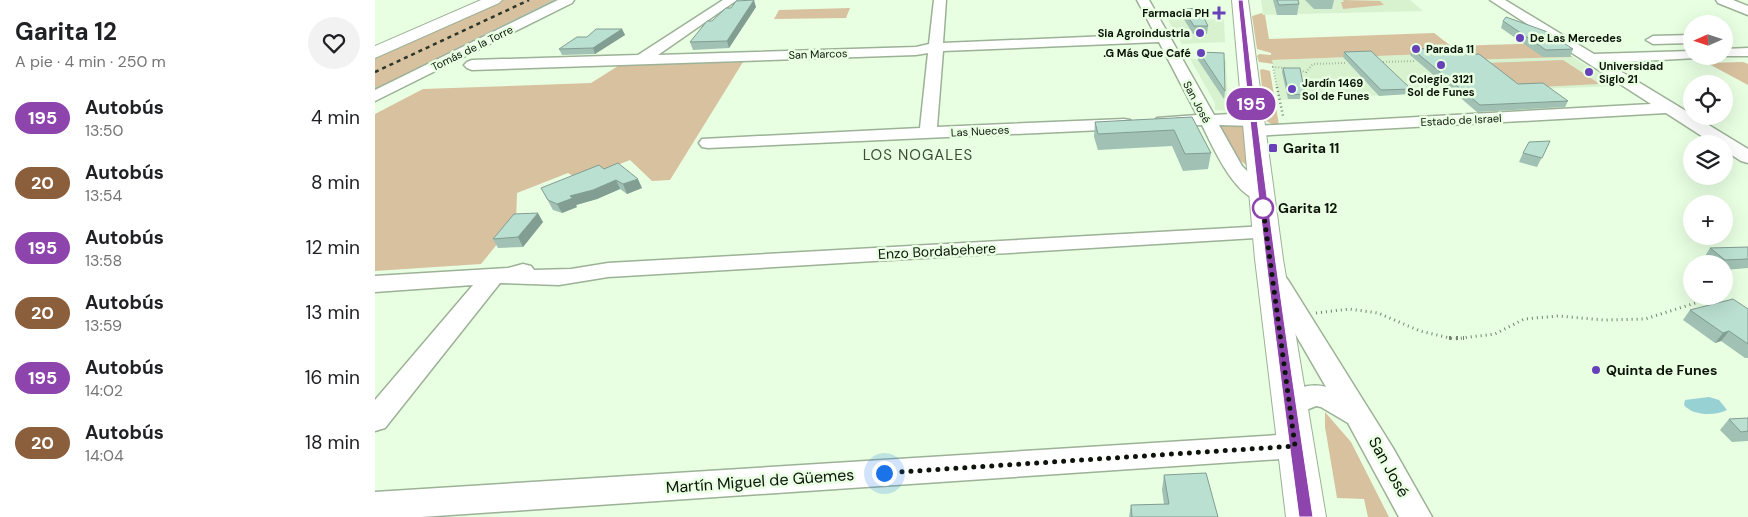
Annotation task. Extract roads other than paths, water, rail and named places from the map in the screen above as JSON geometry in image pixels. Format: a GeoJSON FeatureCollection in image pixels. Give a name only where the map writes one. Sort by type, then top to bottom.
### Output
{"type":"FeatureCollection","features":[{"type":"Feature","properties":{"kind":"main road"},"geometry":{"type":"LineString","coordinates":[[375,53],[494,0]]}},
{"type":"Feature","properties":{"kind":"main road"},"geometry":{"type":"LineString","coordinates":[[1241,0],[1253,126],[1271,273],[1306,517]]}},
{"type":"Feature","properties":{"kind":"street","name":"Tomás de la Torre"},"geometry":{"type":"LineString","coordinates":[[375,96],[568,0]]}},
{"type":"Feature","properties":{"kind":"street"},"geometry":{"type":"LineString","coordinates":[[641,59],[731,0]]}},
{"type":"Feature","properties":{"kind":"street"},"geometry":{"type":"LineString","coordinates":[[928,133],[940,0]]}},
{"type":"Feature","properties":{"kind":"street","name":"San José"},"geometry":{"type":"LineString","coordinates":[[1143,0],[1234,168],[1262,196]]}},
{"type":"Feature","properties":{"kind":"street"},"geometry":{"type":"LineString","coordinates":[[1496,0],[1748,157]]}},
{"type":"Feature","properties":{"kind":"street"},"geometry":{"type":"LineString","coordinates":[[1722,0],[1748,11]]}},
{"type":"Feature","properties":{"kind":"street","name":"San Marcos"},"geometry":{"type":"LineString","coordinates":[[472,64],[916,51],[936,48],[1163,38]]}},
{"type":"Feature","properties":{"kind":"street"},"geometry":{"type":"LineString","coordinates":[[1683,39],[1650,38],[1683,54]]}},
{"type":"Feature","properties":{"kind":"street"},"geometry":{"type":"LineString","coordinates":[[1733,53],[1748,52]]}},
{"type":"Feature","properties":{"kind":"street"},"geometry":{"type":"LineString","coordinates":[[1591,59],[1683,55]]}},
{"type":"Feature","properties":{"kind":"street","name":"Estado de Israel"},"geometry":{"type":"LineString","coordinates":[[1253,126],[1286,129],[1669,108]]}},
{"type":"Feature","properties":{"kind":"street","name":"Las Nueces"},"geometry":{"type":"LineString","coordinates":[[708,144],[1207,120],[1253,126]]}},
{"type":"Feature","properties":{"kind":"street","name":"Enzo Bordabehere"},"geometry":{"type":"LineString","coordinates":[[375,284],[501,275],[528,278],[586,275],[608,270],[1266,232]]}},
{"type":"Feature","properties":{"kind":"street","name":"San José"},"geometry":{"type":"LineString","coordinates":[[1271,273],[1361,418],[1416,517]]}},
{"type":"Feature","properties":{"kind":"street"},"geometry":{"type":"LineString","coordinates":[[375,420],[501,275]]}},
{"type":"Feature","properties":{"kind":"street","name":"San José"},"geometry":{"type":"LineString","coordinates":[[1289,406],[1304,396],[1326,396],[1361,418]]}},
{"type":"Feature","properties":{"kind":"street","name":"Martín Miguel de Güemes"},"geometry":{"type":"LineString","coordinates":[[375,506],[1295,446]]}},
{"type":"Feature","properties":{"kind":"water"},"geometry":{"type":"Polygon","coordinates":[[[1709,397],[1719,400],[1727,410],[1704,414],[1688,409],[1684,405],[1685,400],[1709,397]]]}},
{"type":"Feature","properties":{"kind":"waterway"},"geometry":{"type":"LineString","coordinates":[[380,88],[557,0]]}},
{"type":"Feature","properties":{"kind":"waterway"},"geometry":{"type":"LineString","coordinates":[[375,90],[382,87]]}},
{"type":"Feature","properties":{"kind":"railway"},"geometry":{"type":"LineString","coordinates":[[375,72],[529,0]]}},
{"type":"Feature","properties":{"kind":"place","name":"Farmacia PH"},"geometry":{"type":"Point","coordinates":[1219,13]}},
{"type":"Feature","properties":{"kind":"place","name":"Sia Agroindustria"},"geometry":{"type":"Point","coordinates":[1200,33]}},
{"type":"Feature","properties":{"kind":"place","name":"De Las Mercedes"},"geometry":{"type":"Point","coordinates":[1520,38]}},
{"type":"Feature","properties":{"kind":"place","name":"Parada 11"},"geometry":{"type":"Point","coordinates":[1416,49]}},
{"type":"Feature","properties":{"kind":"place","name":".G Más Que Café"},"geometry":{"type":"Point","coordinates":[1201,53]}},
{"type":"Feature","properties":{"kind":"place","name":"Colegio 3121 Sol de Funes"},"geometry":{"type":"Point","coordinates":[1441,65]}},
{"type":"Feature","properties":{"kind":"place","name":"Universidad Siglo 21"},"geometry":{"type":"Point","coordinates":[1589,72]}},
{"type":"Feature","properties":{"kind":"place","name":"Jardín 1469 Sol de Funes"},"geometry":{"type":"Point","coordinates":[1292,89]}},
{"type":"Feature","properties":{"kind":"place","name":"Garita 11"},"geometry":{"type":"Point","coordinates":[1273,148]}},
{"type":"Feature","properties":{"kind":"place","name":"Garita 12"},"geometry":{"type":"Point","coordinates":[1263,208]}},
{"type":"Feature","properties":{"kind":"place","name":"Quinta de Funes"},"geometry":{"type":"Point","coordinates":[1596,370]}},
{"type":"Feature","properties":{"kind":"district","name":"LOS NOGALES"},"geometry":{"type":"Point","coordinates":[918,155]}}]}
